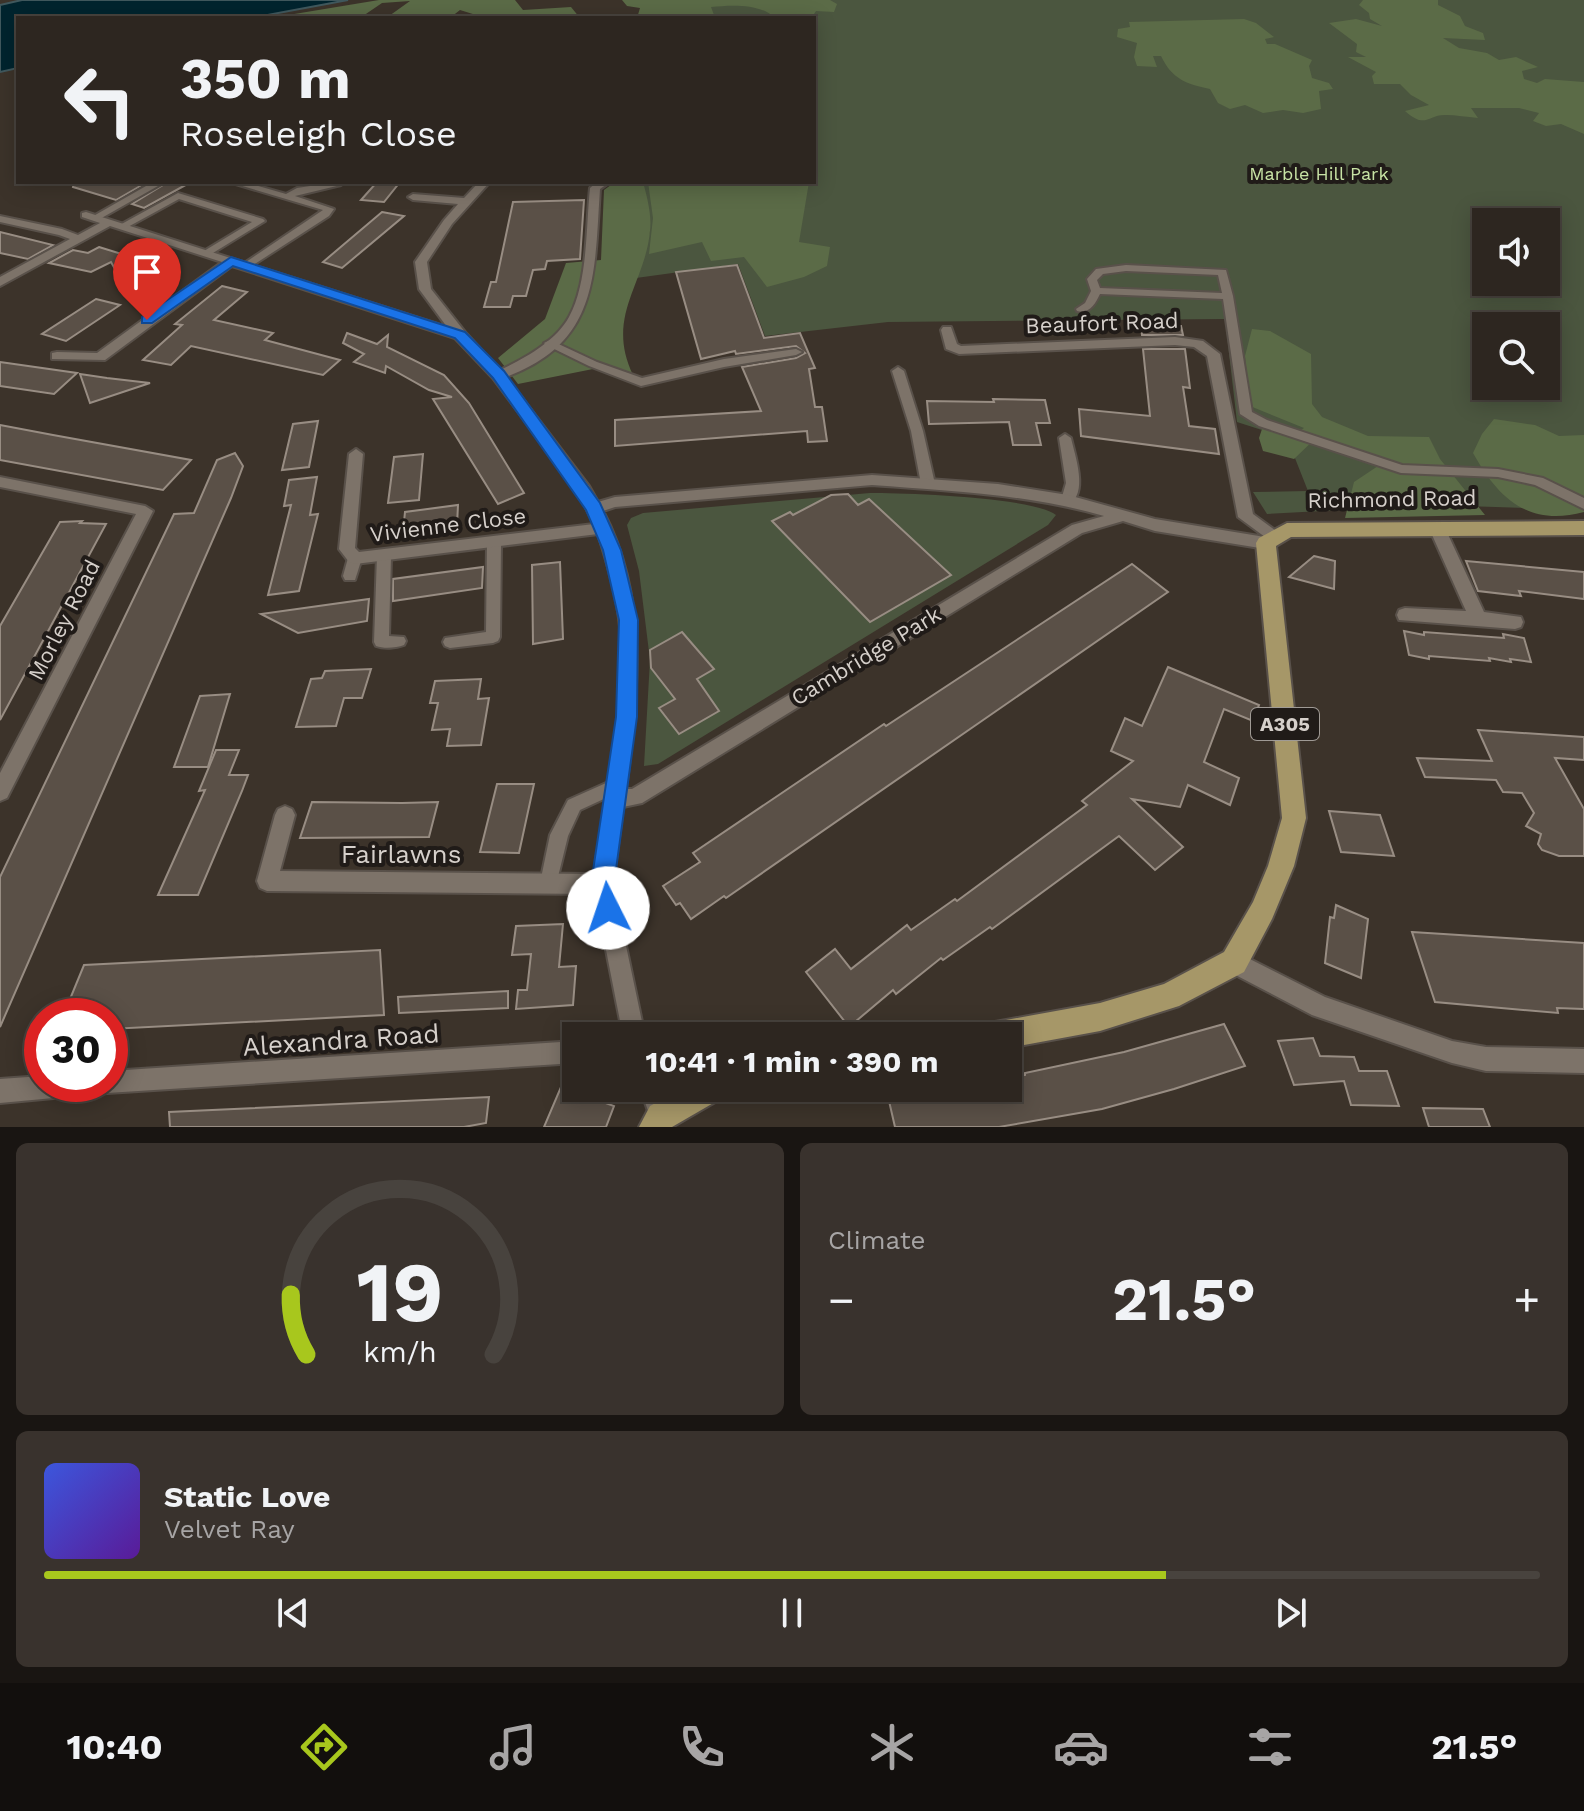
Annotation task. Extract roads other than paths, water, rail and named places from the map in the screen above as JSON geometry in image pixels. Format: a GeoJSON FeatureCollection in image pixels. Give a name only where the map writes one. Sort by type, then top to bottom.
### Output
{"type":"FeatureCollection","features":[{"type":"Feature","properties":{"kind":"main road","name":"Richmond Road"},"geometry":{"type":"LineString","coordinates":[[1270,539],[1287,530],[1584,528]]}},
{"type":"Feature","properties":{"kind":"main road","name":"A305"},"geometry":{"type":"LineString","coordinates":[[1234,962],[1263,910],[1281,866],[1294,818],[1270,539]]}},
{"type":"Feature","properties":{"kind":"main road"},"geometry":{"type":"LineString","coordinates":[[1022,1031],[1100,1017],[1169,996],[1234,962]]}},
{"type":"Feature","properties":{"kind":"main road"},"geometry":{"type":"LineString","coordinates":[[658,1122],[690,1102]]}},
{"type":"Feature","properties":{"kind":"street"},"geometry":{"type":"LineString","coordinates":[[483,184],[429,247],[421,262],[425,289],[460,335],[498,375],[594,508],[604,528],[628,620],[626,717],[603,884],[631,1022]]}},
{"type":"Feature","properties":{"kind":"street"},"geometry":{"type":"LineString","coordinates":[[498,375],[509,372],[550,343],[576,317],[589,263],[595,188],[602,184]]}},
{"type":"Feature","properties":{"kind":"street"},"geometry":{"type":"LineString","coordinates":[[413,197],[468,202]]}},
{"type":"Feature","properties":{"kind":"street"},"geometry":{"type":"LineString","coordinates":[[0,219],[62,232],[78,239]]}},
{"type":"Feature","properties":{"kind":"street"},"geometry":{"type":"LineString","coordinates":[[0,282],[78,239],[103,221],[460,335]]}},
{"type":"Feature","properties":{"kind":"street"},"geometry":{"type":"LineString","coordinates":[[57,356],[107,358],[231,261]]}},
{"type":"Feature","properties":{"kind":"street","name":"Beaufort Road"},"geometry":{"type":"LineString","coordinates":[[947,330],[951,346],[959,350],[1175,341],[1198,344],[1213,354],[1246,517],[1270,539]]}},
{"type":"Feature","properties":{"kind":"street","name":"Vivienne Close"},"geometry":{"type":"LineString","coordinates":[[356,454],[346,533],[347,549],[355,558],[604,528]]}},
{"type":"Feature","properties":{"kind":"street","name":"Cambridge Park"},"geometry":{"type":"LineString","coordinates":[[594,508],[615,502],[872,480],[998,489],[1068,500],[1119,516],[1270,539]]}},
{"type":"Feature","properties":{"kind":"street","name":"Morley Road"},"geometry":{"type":"LineString","coordinates":[[0,482],[145,511],[0,792]]}},
{"type":"Feature","properties":{"kind":"street","name":"Cambridge Park"},"geometry":{"type":"LineString","coordinates":[[615,792],[635,797],[1077,529],[1119,516]]}},
{"type":"Feature","properties":{"kind":"street"},"geometry":{"type":"LineString","coordinates":[[1437,528],[1478,618]]}},
{"type":"Feature","properties":{"kind":"street"},"geometry":{"type":"LineString","coordinates":[[1405,615],[1515,622]]}},
{"type":"Feature","properties":{"kind":"street","name":"Fairlawns"},"geometry":{"type":"LineString","coordinates":[[285,815],[267,881],[603,884]]}},
{"type":"Feature","properties":{"kind":"street"},"geometry":{"type":"LineString","coordinates":[[1234,962],[1320,1007],[1452,1052],[1486,1059],[1584,1061]]}},
{"type":"Feature","properties":{"kind":"street","name":"Alexandra Road"},"geometry":{"type":"LineString","coordinates":[[128,1082],[562,1053]]}},
{"type":"Feature","properties":{"kind":"street"},"geometry":{"type":"LineString","coordinates":[[0,1091],[24,1089]]}},
{"type":"Feature","properties":{"kind":"street"},"geometry":{"type":"LineString","coordinates":[[654,1102],[658,1122]]}},
{"type":"Feature","properties":{"kind":"lane"},"geometry":{"type":"LineString","coordinates":[[103,221],[157,184]]}},
{"type":"Feature","properties":{"kind":"lane"},"geometry":{"type":"LineString","coordinates":[[241,184],[329,209],[247,266]]}},
{"type":"Feature","properties":{"kind":"lane"},"geometry":{"type":"LineString","coordinates":[[287,197],[297,191],[336,185]]}},
{"type":"Feature","properties":{"kind":"lane"},"geometry":{"type":"LineString","coordinates":[[103,221],[178,196],[260,221],[208,253]]}},
{"type":"Feature","properties":{"kind":"lane"},"geometry":{"type":"LineString","coordinates":[[1081,309],[1089,305],[1096,291],[1092,279],[1100,271],[1126,268],[1222,272],[1246,414],[1263,423],[1401,469],[1498,473],[1538,481],[1584,504]]}},
{"type":"Feature","properties":{"kind":"lane"},"geometry":{"type":"LineString","coordinates":[[1096,291],[1228,296]]}},
{"type":"Feature","properties":{"kind":"lane"},"geometry":{"type":"LineString","coordinates":[[550,343],[641,382],[724,363],[796,352]]}},
{"type":"Feature","properties":{"kind":"lane"},"geometry":{"type":"LineString","coordinates":[[898,371],[917,431],[928,484]]}},
{"type":"Feature","properties":{"kind":"lane"},"geometry":{"type":"LineString","coordinates":[[1065,438],[1073,483],[1068,500]]}},
{"type":"Feature","properties":{"kind":"lane"},"geometry":{"type":"LineString","coordinates":[[450,642],[493,637],[494,543]]}},
{"type":"Feature","properties":{"kind":"lane"},"geometry":{"type":"LineString","coordinates":[[384,556],[381,642],[399,641]]}},
{"type":"Feature","properties":{"kind":"lane"},"geometry":{"type":"LineString","coordinates":[[350,576],[355,558]]}},
{"type":"Feature","properties":{"kind":"lane"},"geometry":{"type":"LineString","coordinates":[[549,883],[559,835],[574,805],[615,792]]}},
{"type":"Feature","properties":{"kind":"water"},"geometry":{"type":"Polygon","coordinates":[[[22,0],[348,0],[262,16],[16,16],[16,68],[0,72],[0,5],[22,0]]]}},
{"type":"Feature","properties":{"kind":"park label","name":"Marble Hill Park"},"geometry":{"type":"Point","coordinates":[1319,173]}}]}
